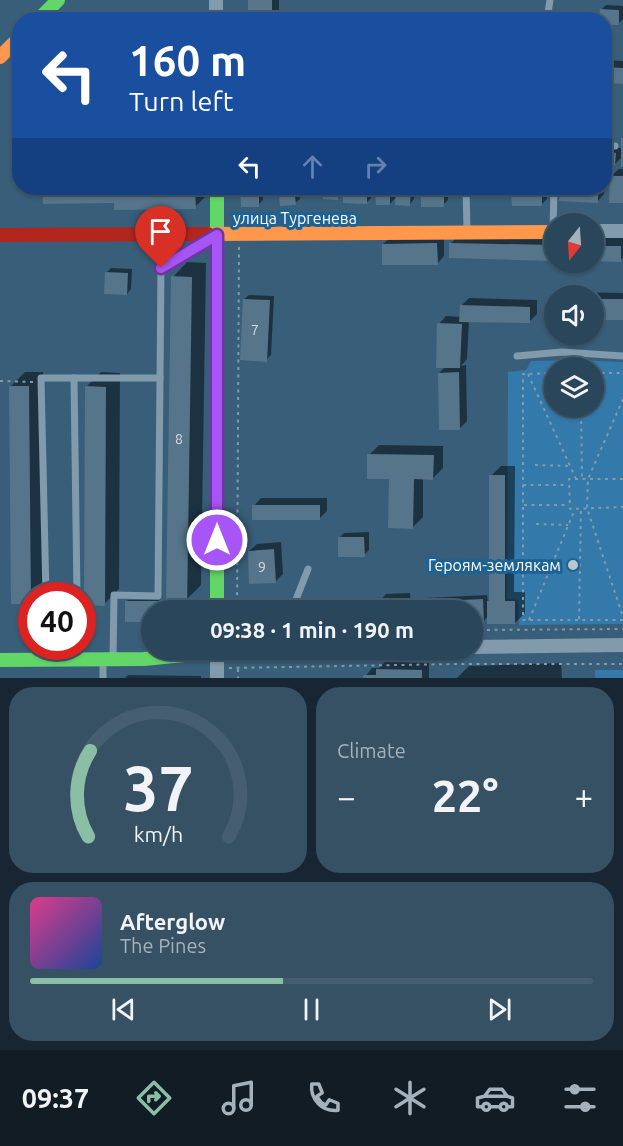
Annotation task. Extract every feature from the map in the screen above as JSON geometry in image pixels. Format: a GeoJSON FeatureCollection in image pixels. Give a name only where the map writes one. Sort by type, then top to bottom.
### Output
{"type":"FeatureCollection","features":[{"type":"Feature","properties":{"kind":"street"},"geometry":{"type":"LineString","coordinates":[[46,12],[58,0]]}},
{"type":"Feature","properties":{"kind":"street"},"geometry":{"type":"LineString","coordinates":[[0,57],[12,46]]}},
{"type":"Feature","properties":{"kind":"street"},"geometry":{"type":"LineString","coordinates":[[217,195],[217,600]]}},
{"type":"Feature","properties":{"kind":"street"},"geometry":{"type":"LineString","coordinates":[[604,231],[623,231]]}},
{"type":"Feature","properties":{"kind":"street","name":"улица Тургенева"},"geometry":{"type":"LineString","coordinates":[[0,235],[544,232]]}},
{"type":"Feature","properties":{"kind":"street"},"geometry":{"type":"LineString","coordinates":[[483,647],[623,645]]}},
{"type":"Feature","properties":{"kind":"street"},"geometry":{"type":"LineString","coordinates":[[96,657],[141,659]]}},
{"type":"Feature","properties":{"kind":"street"},"geometry":{"type":"LineString","coordinates":[[0,660],[18,658]]}},
{"type":"Feature","properties":{"kind":"lane"},"geometry":{"type":"LineString","coordinates":[[466,195],[467,233]]}},
{"type":"Feature","properties":{"kind":"lane"},"geometry":{"type":"LineString","coordinates":[[554,195],[554,213]]}},
{"type":"Feature","properties":{"kind":"lane"},"geometry":{"type":"LineString","coordinates":[[103,678],[108,659],[114,595],[158,596],[161,268],[217,235]]}},
{"type":"Feature","properties":{"kind":"lane"},"geometry":{"type":"LineString","coordinates":[[517,356],[562,352],[623,356]]}},
{"type":"Feature","properties":{"kind":"lane"},"geometry":{"type":"LineString","coordinates":[[46,582],[42,378],[160,378]]}},
{"type":"Feature","properties":{"kind":"lane"},"geometry":{"type":"LineString","coordinates":[[74,378],[77,582]]}},
{"type":"Feature","properties":{"kind":"lane"},"geometry":{"type":"LineString","coordinates":[[296,600],[308,569]]}},
{"type":"Feature","properties":{"kind":"path"},"geometry":{"type":"LineString","coordinates":[[237,600],[240,234]]}},
{"type":"Feature","properties":{"kind":"path"},"geometry":{"type":"LineString","coordinates":[[544,373],[523,374],[523,620],[623,619],[587,508],[588,479],[623,399]]}},
{"type":"Feature","properties":{"kind":"path"},"geometry":{"type":"LineString","coordinates":[[604,373],[623,373]]}},
{"type":"Feature","properties":{"kind":"path"},"geometry":{"type":"LineString","coordinates":[[528,374],[576,479]]}},
{"type":"Feature","properties":{"kind":"path"},"geometry":{"type":"LineString","coordinates":[[0,381],[42,382]]}},
{"type":"Feature","properties":{"kind":"path"},"geometry":{"type":"LineString","coordinates":[[581,417],[582,479]]}},
{"type":"Feature","properties":{"kind":"path"},"geometry":{"type":"LineString","coordinates":[[535,465],[570,466]]}},
{"type":"Feature","properties":{"kind":"path"},"geometry":{"type":"LineString","coordinates":[[623,479],[568,479],[570,509],[623,507]]}},
{"type":"Feature","properties":{"kind":"path"},"geometry":{"type":"LineString","coordinates":[[523,485],[569,485]]}},
{"type":"Feature","properties":{"kind":"path"},"geometry":{"type":"LineString","coordinates":[[523,505],[569,505]]}},
{"type":"Feature","properties":{"kind":"path"},"geometry":{"type":"LineString","coordinates":[[529,620],[575,508]]}},
{"type":"Feature","properties":{"kind":"path"},"geometry":{"type":"LineString","coordinates":[[579,620],[581,508]]}},
{"type":"Feature","properties":{"kind":"path"},"geometry":{"type":"LineString","coordinates":[[536,524],[568,525]]}},
{"type":"Feature","properties":{"kind":"path"},"geometry":{"type":"LineString","coordinates":[[483,630],[623,629]]}},
{"type":"Feature","properties":{"kind":"path"},"geometry":{"type":"LineString","coordinates":[[217,673],[454,664],[623,664]]}},
{"type":"Feature","properties":{"kind":"shaded area"},"geometry":{"type":"Polygon","coordinates":[[[531,361],[544,361],[544,417],[604,417],[604,361],[623,362],[623,624],[519,625],[518,600],[507,599],[508,372],[526,370],[531,361]]]}},
{"type":"Feature","properties":{"kind":"shaded area"},"geometry":{"type":"Polygon","coordinates":[[[595,670],[623,670],[623,678],[595,678],[595,670]]]}},
{"type":"Feature","properties":{"kind":"building"},"geometry":{"type":"Polygon","coordinates":[[[248,0],[272,0],[272,12],[248,12],[248,0]]]}},
{"type":"Feature","properties":{"kind":"building"},"geometry":{"type":"Polygon","coordinates":[[[600,9],[619,10],[619,25],[612,25],[612,12],[600,12],[600,9]]]}},
{"type":"Feature","properties":{"kind":"building"},"geometry":{"type":"Polygon","coordinates":[[[612,67],[623,68],[623,84],[612,83],[612,67]]]}},
{"type":"Feature","properties":{"kind":"building"},"geometry":{"type":"Polygon","coordinates":[[[621,138],[623,138],[623,167],[621,167],[621,138]]]}},
{"type":"Feature","properties":{"kind":"building"},"geometry":{"type":"Polygon","coordinates":[[[612,153],[616,153],[615,165],[612,165],[612,153]]]}},
{"type":"Feature","properties":{"kind":"building"},"geometry":{"type":"Polygon","coordinates":[[[612,176],[623,176],[623,203],[609,203],[609,195],[612,195],[612,176]]]}},
{"type":"Feature","properties":{"kind":"building"},"geometry":{"type":"Polygon","coordinates":[[[42,195],[195,195],[196,209],[114,210],[114,203],[43,204],[42,195]]]}},
{"type":"Feature","properties":{"kind":"building"},"geometry":{"type":"Polygon","coordinates":[[[240,195],[259,195],[259,207],[241,207],[240,195]]]}},
{"type":"Feature","properties":{"kind":"building"},"geometry":{"type":"Polygon","coordinates":[[[279,195],[295,195],[296,205],[280,206],[279,195]]]}},
{"type":"Feature","properties":{"kind":"building"},"geometry":{"type":"Polygon","coordinates":[[[323,195],[338,195],[338,200],[323,199],[323,195]]]}},
{"type":"Feature","properties":{"kind":"building"},"geometry":{"type":"Polygon","coordinates":[[[343,195],[367,195],[367,204],[343,203],[343,195]]]}},
{"type":"Feature","properties":{"kind":"building"},"geometry":{"type":"Polygon","coordinates":[[[375,195],[390,195],[390,205],[376,205],[375,195]]]}},
{"type":"Feature","properties":{"kind":"building"},"geometry":{"type":"Polygon","coordinates":[[[396,195],[411,195],[410,206],[395,205],[396,195]]]}},
{"type":"Feature","properties":{"kind":"building"},"geometry":{"type":"Polygon","coordinates":[[[421,195],[444,195],[444,207],[421,207],[421,195]]]}},
{"type":"Feature","properties":{"kind":"building"},"geometry":{"type":"Polygon","coordinates":[[[511,195],[542,195],[542,206],[512,206],[511,195]]]}},
{"type":"Feature","properties":{"kind":"building"},"geometry":{"type":"Polygon","coordinates":[[[559,195],[598,195],[598,203],[559,201],[559,195]]]}},
{"type":"Feature","properties":{"kind":"building"},"geometry":{"type":"Polygon","coordinates":[[[437,243],[438,265],[382,265],[382,244],[437,243]]]}},
{"type":"Feature","properties":{"kind":"building"},"geometry":{"type":"Polygon","coordinates":[[[449,243],[544,245],[544,261],[449,258],[449,243]]]}},
{"type":"Feature","properties":{"kind":"building"},"geometry":{"type":"Polygon","coordinates":[[[604,246],[621,246],[621,262],[604,261],[604,246]]]}},
{"type":"Feature","properties":{"kind":"building"},"geometry":{"type":"Polygon","coordinates":[[[105,272],[128,273],[127,295],[104,294],[105,272]]]}},
{"type":"Feature","properties":{"kind":"building"},"geometry":{"type":"Polygon","coordinates":[[[171,276],[192,277],[187,600],[166,600],[171,276]]]}},
{"type":"Feature","properties":{"kind":"building"},"geometry":{"type":"Polygon","coordinates":[[[243,299],[270,300],[267,362],[240,360],[243,299]]]}},
{"type":"Feature","properties":{"kind":"building"},"geometry":{"type":"Polygon","coordinates":[[[604,299],[623,299],[623,320],[604,320],[604,299]]]}},
{"type":"Feature","properties":{"kind":"building"},"geometry":{"type":"Polygon","coordinates":[[[460,305],[530,307],[530,323],[459,322],[460,305]]]}},
{"type":"Feature","properties":{"kind":"building"},"geometry":{"type":"Polygon","coordinates":[[[437,323],[462,324],[460,368],[436,368],[437,323]]]}},
{"type":"Feature","properties":{"kind":"building"},"geometry":{"type":"Polygon","coordinates":[[[459,372],[460,430],[439,430],[438,373],[459,372]]]}},
{"type":"Feature","properties":{"kind":"building"},"geometry":{"type":"Polygon","coordinates":[[[9,386],[29,386],[31,582],[18,582],[18,604],[11,604],[9,386]]]}},
{"type":"Feature","properties":{"kind":"building"},"geometry":{"type":"Polygon","coordinates":[[[85,386],[106,387],[105,606],[96,606],[96,582],[84,582],[85,386]]]}},
{"type":"Feature","properties":{"kind":"building"},"geometry":{"type":"Polygon","coordinates":[[[367,454],[434,455],[433,480],[414,479],[413,529],[388,528],[389,479],[367,479],[367,454]]]}},
{"type":"Feature","properties":{"kind":"building"},"geometry":{"type":"Polygon","coordinates":[[[489,475],[505,475],[505,601],[515,601],[515,624],[487,624],[489,475]]]}},
{"type":"Feature","properties":{"kind":"building"},"geometry":{"type":"Polygon","coordinates":[[[252,505],[320,505],[320,520],[252,520],[252,505]]]}},
{"type":"Feature","properties":{"kind":"building"},"geometry":{"type":"Polygon","coordinates":[[[338,537],[364,537],[365,557],[338,557],[338,537]]]}},
{"type":"Feature","properties":{"kind":"building"},"geometry":{"type":"Polygon","coordinates":[[[274,549],[276,583],[249,584],[248,551],[274,549]]]}},
{"type":"Feature","properties":{"kind":"building"},"geometry":{"type":"Polygon","coordinates":[[[483,599],[484,623],[483,600],[462,600],[483,599]]]}},
{"type":"Feature","properties":{"kind":"building"},"geometry":{"type":"Polygon","coordinates":[[[125,601],[141,601],[141,622],[125,622],[125,601]]]}},
{"type":"Feature","properties":{"kind":"building"},"geometry":{"type":"Polygon","coordinates":[[[376,669],[422,670],[422,678],[363,678],[363,675],[376,675],[376,669]]]}},
{"type":"Feature","properties":{"kind":"traffic: fast"},"geometry":{"type":"LineString","coordinates":[[46,12],[58,0]]}},
{"type":"Feature","properties":{"kind":"traffic: fast"},"geometry":{"type":"LineString","coordinates":[[217,195],[217,600]]}},
{"type":"Feature","properties":{"kind":"traffic: fast"},"geometry":{"type":"LineString","coordinates":[[0,660],[141,659]]}},
{"type":"Feature","properties":{"kind":"traffic: slow"},"geometry":{"type":"LineString","coordinates":[[0,57],[12,45]]}},
{"type":"Feature","properties":{"kind":"traffic: slow"},"geometry":{"type":"LineString","coordinates":[[208,234],[544,232]]}},
{"type":"Feature","properties":{"kind":"traffic: jam"},"geometry":{"type":"LineString","coordinates":[[0,235],[208,234]]}},
{"type":"Feature","properties":{"kind":"place","name":"Героям-землякам"},"geometry":{"type":"Point","coordinates":[573,565]}},
{"type":"Feature","properties":{"kind":"route"},"geometry":{"type":"LineString","coordinates":[[161,268],[217,235],[217,540]]}}]}
